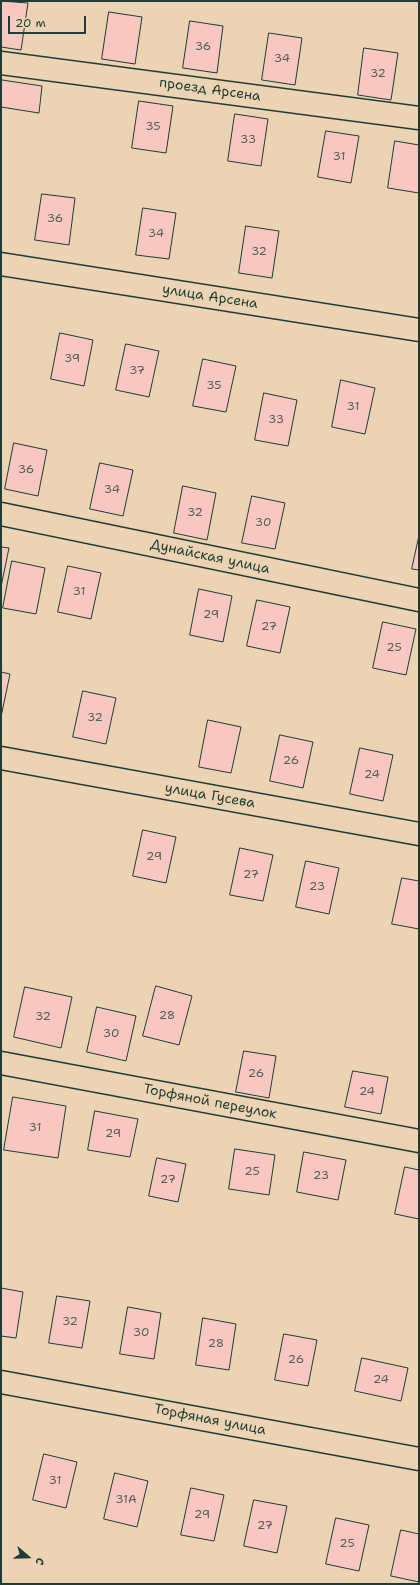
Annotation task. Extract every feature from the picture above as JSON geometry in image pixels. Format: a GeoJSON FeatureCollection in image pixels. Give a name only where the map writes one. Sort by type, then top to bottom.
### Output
{"type":"FeatureCollection","features":[{"type":"Feature","properties":{"kind":"street","name":"проезд Арсена"},"geometry":{"type":"LineString","coordinates":[[1,63],[419,118]]}},
{"type":"Feature","properties":{"kind":"street","name":"улица Арсена"},"geometry":{"type":"LineString","coordinates":[[1,264],[419,330]]}},
{"type":"Feature","properties":{"kind":"street","name":"Дунайская улица"},"geometry":{"type":"LineString","coordinates":[[1,514],[419,600]]}},
{"type":"Feature","properties":{"kind":"street","name":"улица Гусева"},"geometry":{"type":"LineString","coordinates":[[1,758],[419,834]]}},
{"type":"Feature","properties":{"kind":"street","name":"Торфяной переулок"},"geometry":{"type":"LineString","coordinates":[[1,1063],[419,1141]]}},
{"type":"Feature","properties":{"kind":"street","name":"Торфяная улица"},"geometry":{"type":"LineString","coordinates":[[1,1382],[419,1459]]}},
{"type":"Feature","properties":{"kind":"building"},"geometry":{"type":"Polygon","coordinates":[[[1,1],[28,3],[21,50],[1,47],[1,1]]]}},
{"type":"Feature","properties":{"kind":"building"},"geometry":{"type":"Polygon","coordinates":[[[109,12],[142,17],[135,64],[102,59],[109,12]]]}},
{"type":"Feature","properties":{"kind":"building"},"geometry":{"type":"Polygon","coordinates":[[[190,21],[223,26],[217,73],[183,68],[190,21]]]}},
{"type":"Feature","properties":{"kind":"building"},"geometry":{"type":"Polygon","coordinates":[[[269,33],[302,38],[295,85],[262,80],[269,33]]]}},
{"type":"Feature","properties":{"kind":"building"},"geometry":{"type":"Polygon","coordinates":[[[364,48],[398,53],[391,100],[358,95],[364,48]]]}},
{"type":"Feature","properties":{"kind":"building"},"geometry":{"type":"Polygon","coordinates":[[[2,80],[42,86],[39,113],[1,107],[2,80]]]}},
{"type":"Feature","properties":{"kind":"building"},"geometry":{"type":"Polygon","coordinates":[[[139,101],[173,106],[166,153],[132,148],[139,101]]]}},
{"type":"Feature","properties":{"kind":"building"},"geometry":{"type":"Polygon","coordinates":[[[235,114],[268,119],[261,166],[228,161],[235,114]]]}},
{"type":"Feature","properties":{"kind":"building"},"geometry":{"type":"Polygon","coordinates":[[[326,131],[359,136],[351,183],[318,177],[326,131]]]}},
{"type":"Feature","properties":{"kind":"building"},"geometry":{"type":"Polygon","coordinates":[[[395,141],[419,145],[419,193],[388,188],[395,141]]]}},
{"type":"Feature","properties":{"kind":"building"},"geometry":{"type":"Polygon","coordinates":[[[42,194],[75,198],[69,245],[35,240],[42,194]]]}},
{"type":"Feature","properties":{"kind":"building"},"geometry":{"type":"Polygon","coordinates":[[[143,208],[176,213],[169,259],[136,255],[143,208]]]}},
{"type":"Feature","properties":{"kind":"building"},"geometry":{"type":"Polygon","coordinates":[[[246,226],[279,231],[272,278],[239,273],[246,226]]]}},
{"type":"Feature","properties":{"kind":"building"},"geometry":{"type":"Polygon","coordinates":[[[60,333],[93,340],[84,386],[51,379],[60,333]]]}},
{"type":"Feature","properties":{"kind":"building"},"geometry":{"type":"Polygon","coordinates":[[[126,344],[159,351],[149,397],[116,390],[126,344]]]}},
{"type":"Feature","properties":{"kind":"building"},"geometry":{"type":"Polygon","coordinates":[[[203,359],[236,366],[226,412],[193,406],[203,359]]]}},
{"type":"Feature","properties":{"kind":"building"},"geometry":{"type":"Polygon","coordinates":[[[341,380],[375,388],[365,434],[332,427],[341,380]]]}},
{"type":"Feature","properties":{"kind":"building"},"geometry":{"type":"Polygon","coordinates":[[[264,393],[297,400],[288,446],[255,440],[264,393]]]}},
{"type":"Feature","properties":{"kind":"building"},"geometry":{"type":"Polygon","coordinates":[[[14,443],[47,450],[38,496],[5,489],[14,443]]]}},
{"type":"Feature","properties":{"kind":"building"},"geometry":{"type":"Polygon","coordinates":[[[100,463],[133,470],[123,516],[90,509],[100,463]]]}},
{"type":"Feature","properties":{"kind":"building"},"geometry":{"type":"Polygon","coordinates":[[[183,486],[216,493],[207,540],[174,533],[183,486]]]}},
{"type":"Feature","properties":{"kind":"building"},"geometry":{"type":"Polygon","coordinates":[[[252,496],[285,503],[275,549],[242,543],[252,496]]]}},
{"type":"Feature","properties":{"kind":"building"},"geometry":{"type":"Polygon","coordinates":[[[419,536],[419,570],[412,569],[419,536]]]}},
{"type":"Feature","properties":{"kind":"building"},"geometry":{"type":"Polygon","coordinates":[[[1,547],[9,548],[1,587],[1,547]]]}},
{"type":"Feature","properties":{"kind":"building"},"geometry":{"type":"Polygon","coordinates":[[[12,561],[45,568],[36,614],[3,608],[12,561]]]}},
{"type":"Feature","properties":{"kind":"building"},"geometry":{"type":"Polygon","coordinates":[[[68,566],[101,573],[91,619],[58,612],[68,566]]]}},
{"type":"Feature","properties":{"kind":"building"},"geometry":{"type":"Polygon","coordinates":[[[199,589],[232,596],[223,642],[190,635],[199,589]]]}},
{"type":"Feature","properties":{"kind":"building"},"geometry":{"type":"Polygon","coordinates":[[[257,600],[290,607],[280,653],[247,646],[257,600]]]}},
{"type":"Feature","properties":{"kind":"building"},"geometry":{"type":"Polygon","coordinates":[[[383,622],[416,629],[406,675],[373,668],[383,622]]]}},
{"type":"Feature","properties":{"kind":"building"},"geometry":{"type":"Polygon","coordinates":[[[1,672],[10,674],[1,717],[1,672]]]}},
{"type":"Feature","properties":{"kind":"building"},"geometry":{"type":"Polygon","coordinates":[[[83,691],[116,698],[106,744],[73,737],[83,691]]]}},
{"type":"Feature","properties":{"kind":"building"},"geometry":{"type":"Polygon","coordinates":[[[208,720],[241,727],[231,773],[199,767],[208,720]]]}},
{"type":"Feature","properties":{"kind":"building"},"geometry":{"type":"Polygon","coordinates":[[[280,735],[313,742],[303,788],[270,781],[280,735]]]}},
{"type":"Feature","properties":{"kind":"building"},"geometry":{"type":"Polygon","coordinates":[[[360,748],[393,755],[383,801],[350,794],[360,748]]]}},
{"type":"Feature","properties":{"kind":"building"},"geometry":{"type":"Polygon","coordinates":[[[143,830],[176,837],[166,883],[133,876],[143,830]]]}},
{"type":"Feature","properties":{"kind":"building"},"geometry":{"type":"Polygon","coordinates":[[[240,848],[273,855],[263,901],[230,895],[240,848]]]}},
{"type":"Feature","properties":{"kind":"building"},"geometry":{"type":"Polygon","coordinates":[[[306,861],[339,868],[329,914],[296,907],[306,861]]]}},
{"type":"Feature","properties":{"kind":"building"},"geometry":{"type":"Polygon","coordinates":[[[402,878],[419,881],[419,929],[392,924],[402,878]]]}},
{"type":"Feature","properties":{"kind":"building"},"geometry":{"type":"Polygon","coordinates":[[[156,986],[192,996],[179,1045],[143,1036],[156,986]]]}},
{"type":"Feature","properties":{"kind":"building"},"geometry":{"type":"Polygon","coordinates":[[[25,987],[72,997],[61,1048],[14,1037],[25,987]]]}},
{"type":"Feature","properties":{"kind":"building"},"geometry":{"type":"Polygon","coordinates":[[[97,1007],[136,1016],[126,1061],[87,1052],[97,1007]]]}},
{"type":"Feature","properties":{"kind":"building"},"geometry":{"type":"Polygon","coordinates":[[[244,1051],[276,1056],[269,1098],[236,1092],[244,1051]]]}},
{"type":"Feature","properties":{"kind":"building"},"geometry":{"type":"Polygon","coordinates":[[[353,1071],[388,1077],[381,1114],[345,1107],[353,1071]]]}},
{"type":"Feature","properties":{"kind":"building"},"geometry":{"type":"Polygon","coordinates":[[[13,1097],[66,1106],[58,1158],[4,1150],[13,1097]]]}},
{"type":"Feature","properties":{"kind":"building"},"geometry":{"type":"Polygon","coordinates":[[[95,1111],[138,1119],[130,1157],[88,1150],[95,1111]]]}},
{"type":"Feature","properties":{"kind":"building"},"geometry":{"type":"Polygon","coordinates":[[[235,1149],[275,1155],[269,1195],[229,1189],[235,1149]]]}},
{"type":"Feature","properties":{"kind":"building"},"geometry":{"type":"Polygon","coordinates":[[[304,1152],[346,1160],[338,1200],[297,1192],[304,1152]]]}},
{"type":"Feature","properties":{"kind":"building"},"geometry":{"type":"Polygon","coordinates":[[[157,1158],[186,1164],[178,1202],[149,1196],[157,1158]]]}},
{"type":"Feature","properties":{"kind":"building"},"geometry":{"type":"Polygon","coordinates":[[[405,1167],[419,1170],[419,1219],[395,1214],[405,1167]]]}},
{"type":"Feature","properties":{"kind":"building"},"geometry":{"type":"Polygon","coordinates":[[[1,1288],[23,1292],[16,1338],[1,1336],[1,1288]]]}},
{"type":"Feature","properties":{"kind":"building"},"geometry":{"type":"Polygon","coordinates":[[[57,1296],[90,1301],[82,1348],[49,1343],[57,1296]]]}},
{"type":"Feature","properties":{"kind":"building"},"geometry":{"type":"Polygon","coordinates":[[[128,1307],[161,1313],[154,1359],[120,1354],[128,1307]]]}},
{"type":"Feature","properties":{"kind":"building"},"geometry":{"type":"Polygon","coordinates":[[[203,1318],[236,1324],[229,1370],[196,1365],[203,1318]]]}},
{"type":"Feature","properties":{"kind":"building"},"geometry":{"type":"Polygon","coordinates":[[[284,1334],[317,1340],[308,1386],[275,1380],[284,1334]]]}},
{"type":"Feature","properties":{"kind":"building"},"geometry":{"type":"Polygon","coordinates":[[[362,1358],[408,1368],[401,1401],[355,1391],[362,1358]]]}},
{"type":"Feature","properties":{"kind":"building"},"geometry":{"type":"Polygon","coordinates":[[[44,1454],[77,1462],[66,1508],[33,1500],[44,1454]]]}},
{"type":"Feature","properties":{"kind":"building"},"geometry":{"type":"Polygon","coordinates":[[[115,1473],[148,1481],[137,1527],[104,1519],[115,1473]]]}},
{"type":"Feature","properties":{"kind":"building"},"geometry":{"type":"Polygon","coordinates":[[[191,1488],[224,1495],[214,1541],[181,1535],[191,1488]]]}},
{"type":"Feature","properties":{"kind":"building"},"geometry":{"type":"Polygon","coordinates":[[[254,1500],[287,1506],[277,1553],[244,1546],[254,1500]]]}},
{"type":"Feature","properties":{"kind":"building"},"geometry":{"type":"Polygon","coordinates":[[[336,1518],[369,1525],[359,1571],[326,1564],[336,1518]]]}},
{"type":"Feature","properties":{"kind":"building"},"geometry":{"type":"Polygon","coordinates":[[[401,1530],[419,1534],[419,1582],[391,1576],[401,1530]]]}}]}
